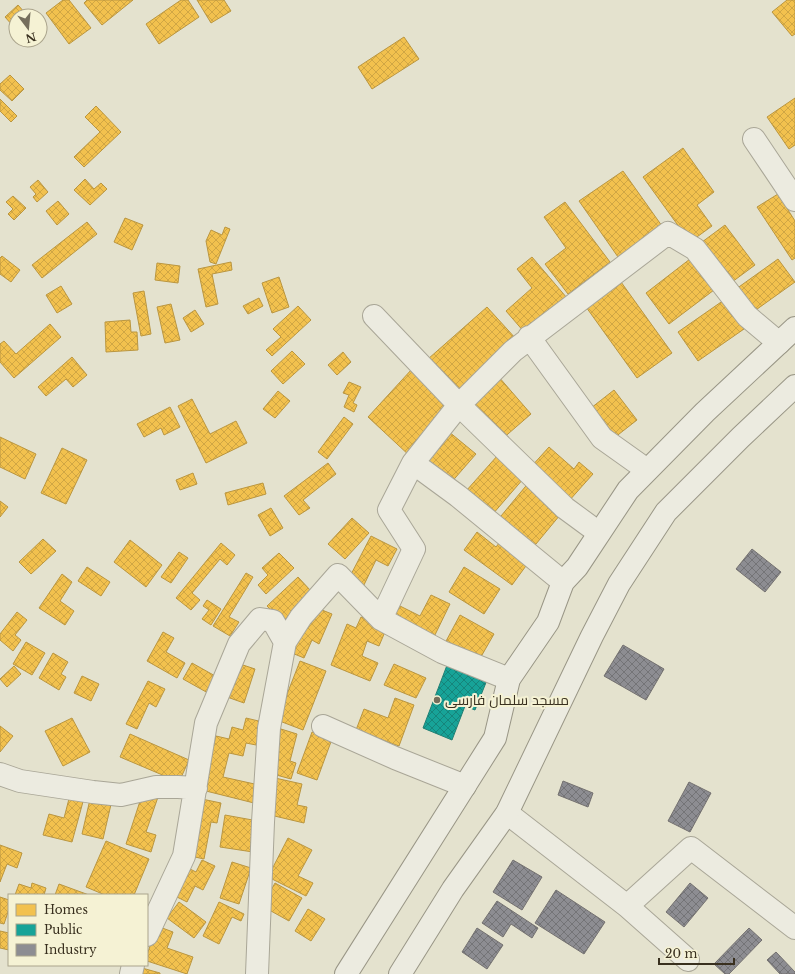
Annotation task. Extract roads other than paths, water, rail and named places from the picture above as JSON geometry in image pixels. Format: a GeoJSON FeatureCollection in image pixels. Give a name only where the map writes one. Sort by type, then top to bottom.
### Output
{"type":"FeatureCollection","features":[{"type":"Feature","properties":{"kind":"street"},"geometry":{"type":"LineString","coordinates":[[754,139],[795,200]]}},
{"type":"Feature","properties":{"kind":"street"},"geometry":{"type":"LineString","coordinates":[[381,619],[414,549],[390,510],[413,463],[459,404],[513,351],[529,337],[668,233],[694,249],[747,316],[779,343]]}},
{"type":"Feature","properties":{"kind":"street"},"geometry":{"type":"LineString","coordinates":[[374,316],[459,404],[565,508],[599,533]]}},
{"type":"Feature","properties":{"kind":"street"},"geometry":{"type":"LineString","coordinates":[[346,974],[495,738],[509,679],[548,622],[563,582],[577,566],[628,490],[705,412],[795,328]]}},
{"type":"Feature","properties":{"kind":"street"},"geometry":{"type":"LineString","coordinates":[[529,337],[602,438],[648,470]]}},
{"type":"Feature","properties":{"kind":"street"},"geometry":{"type":"LineString","coordinates":[[400,974],[453,888],[507,813],[592,636],[619,584],[666,512],[741,437],[795,386]]}},
{"type":"Feature","properties":{"kind":"street"},"geometry":{"type":"LineString","coordinates":[[413,463],[458,496],[563,582]]}},
{"type":"Feature","properties":{"kind":"street"},"geometry":{"type":"LineString","coordinates":[[257,974],[263,822],[269,728],[285,642],[301,617],[338,575],[381,619],[442,652],[509,679]]}},
{"type":"Feature","properties":{"kind":"street"},"geometry":{"type":"LineString","coordinates":[[148,933],[184,856],[206,723],[239,644],[260,619],[273,621],[285,642]]}},
{"type":"Feature","properties":{"kind":"street"},"geometry":{"type":"LineString","coordinates":[[324,726],[395,758],[465,786]]}},
{"type":"Feature","properties":{"kind":"street"},"geometry":{"type":"LineString","coordinates":[[0,774],[20,781],[121,795],[156,787],[196,788]]}},
{"type":"Feature","properties":{"kind":"street"},"geometry":{"type":"LineString","coordinates":[[507,813],[627,906],[688,960]]}},
{"type":"Feature","properties":{"kind":"street"},"geometry":{"type":"LineString","coordinates":[[627,906],[691,848],[795,928]]}},
{"type":"Feature","properties":{"kind":"place","name":"مسجد سلمان فارسی"},"geometry":{"type":"Point","coordinates":[437,700]}}]}
